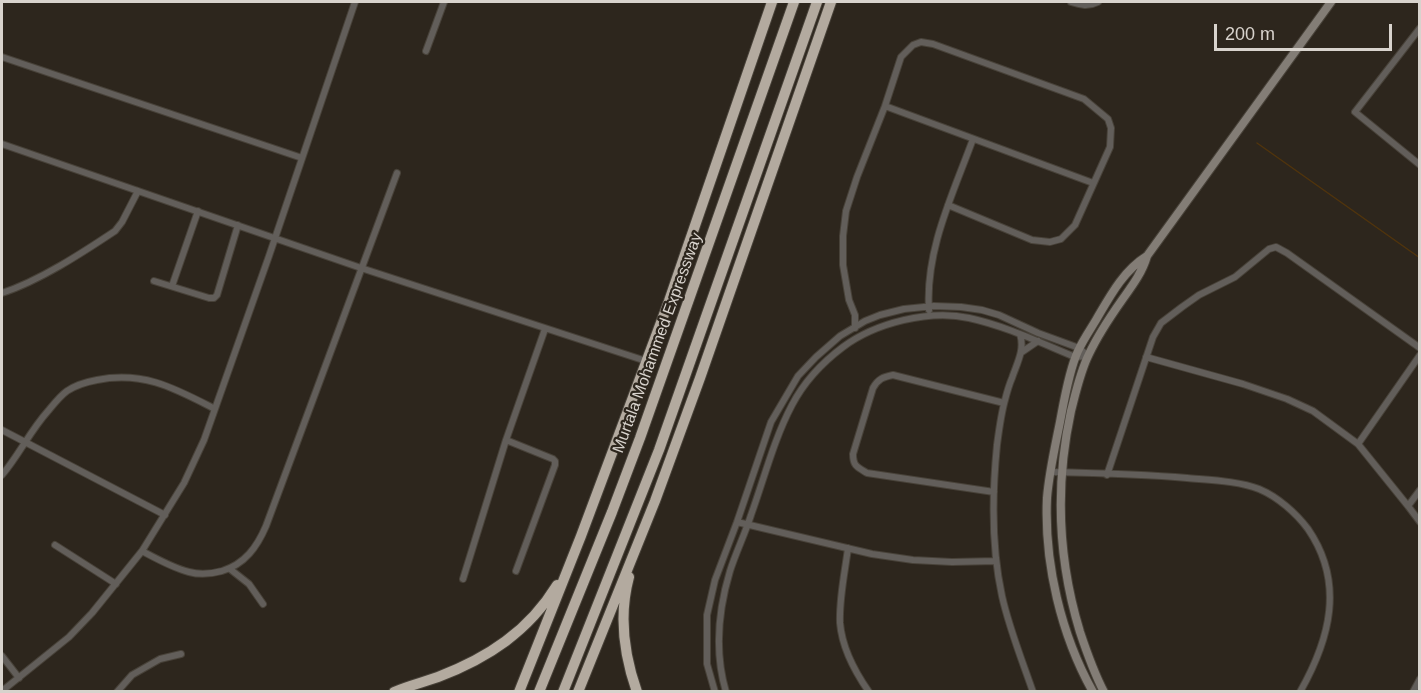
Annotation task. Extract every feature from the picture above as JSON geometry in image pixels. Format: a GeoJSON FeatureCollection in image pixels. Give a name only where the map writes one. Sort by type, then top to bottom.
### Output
{"type":"FeatureCollection","features":[{"type":"Feature","properties":{"kind":"highway","name":"Murtala Mohammed Expressway"},"geometry":{"type":"LineString","coordinates":[[519,692],[581,536],[669,301],[772,2]]}},
{"type":"Feature","properties":{"kind":"highway","name":"Murtala Mohammed Expressway"},"geometry":{"type":"LineString","coordinates":[[539,692],[640,438],[794,2]]}},
{"type":"Feature","properties":{"kind":"highway"},"geometry":{"type":"LineString","coordinates":[[563,692],[659,450],[817,2]]}},
{"type":"Feature","properties":{"kind":"highway"},"geometry":{"type":"LineString","coordinates":[[637,692],[627,655],[624,630],[627,584],[831,2]]}},
{"type":"Feature","properties":{"kind":"highway"},"geometry":{"type":"LineString","coordinates":[[578,692],[655,501]]}},
{"type":"Feature","properties":{"kind":"highway"},"geometry":{"type":"LineString","coordinates":[[394,692],[476,661],[511,638],[544,604],[555,588],[581,536]]}},
{"type":"Feature","properties":{"kind":"street"},"geometry":{"type":"LineString","coordinates":[[2,691],[69,637],[92,613],[142,551],[195,461],[275,239],[355,2]]}},
{"type":"Feature","properties":{"kind":"street"},"geometry":{"type":"LineString","coordinates":[[426,51],[444,2]]}},
{"type":"Feature","properties":{"kind":"street"},"geometry":{"type":"LineString","coordinates":[[1071,2],[1083,5],[1098,2]]}},
{"type":"Feature","properties":{"kind":"street"},"geometry":{"type":"LineString","coordinates":[[1104,692],[1092,665],[1074,611],[1061,538],[1062,472],[1075,395],[1088,356],[1104,327],[1137,278],[1147,256],[1329,4]]}},
{"type":"Feature","properties":{"kind":"street"},"geometry":{"type":"LineString","coordinates":[[1419,28],[1354,112],[1419,165]]}},
{"type":"Feature","properties":{"kind":"street"},"geometry":{"type":"LineString","coordinates":[[855,328],[855,315],[849,300],[843,265],[846,211],[901,57],[913,45],[921,42],[933,44],[1084,99],[1108,119],[1111,128],[1110,147],[1075,225],[1061,239],[1050,242],[1032,240],[948,206]]}},
{"type":"Feature","properties":{"kind":"street"},"geometry":{"type":"LineString","coordinates":[[2,57],[302,158]]}},
{"type":"Feature","properties":{"kind":"street"},"geometry":{"type":"LineString","coordinates":[[885,106],[1093,183]]}},
{"type":"Feature","properties":{"kind":"street"},"geometry":{"type":"LineString","coordinates":[[930,316],[928,307],[932,260],[938,234],[973,139]]}},
{"type":"Feature","properties":{"kind":"street"},"geometry":{"type":"LineString","coordinates":[[2,144],[275,239],[646,362]]}},
{"type":"Feature","properties":{"kind":"street"},"geometry":{"type":"LineString","coordinates":[[142,551],[173,567],[192,573],[214,573],[230,569],[247,558],[260,540],[397,173]]}},
{"type":"Feature","properties":{"kind":"street"},"geometry":{"type":"LineString","coordinates":[[2,293],[51,270],[115,231],[123,222],[138,191]]}},
{"type":"Feature","properties":{"kind":"street"},"geometry":{"type":"LineString","coordinates":[[172,286],[198,211]]}},
{"type":"Feature","properties":{"kind":"street"},"geometry":{"type":"LineString","coordinates":[[154,281],[214,298],[238,225]]}},
{"type":"Feature","properties":{"kind":"street"},"geometry":{"type":"LineString","coordinates":[[1107,474],[1153,337],[1161,323],[1199,296],[1235,278],[1269,249],[1276,247],[1287,253],[1419,348]]}},
{"type":"Feature","properties":{"kind":"street"},"geometry":{"type":"LineString","coordinates":[[1093,692],[1064,626],[1056,592],[1048,526],[1047,498],[1050,472],[1064,398],[1079,348],[1118,283],[1136,263],[1147,256]]}},
{"type":"Feature","properties":{"kind":"street"},"geometry":{"type":"LineString","coordinates":[[715,692],[707,664],[708,615],[715,580],[771,422],[798,376],[816,357],[840,336],[880,315],[904,309],[928,307],[961,307],[999,315],[1079,348],[1088,356]]}},
{"type":"Feature","properties":{"kind":"street"},"geometry":{"type":"LineString","coordinates":[[855,315],[865,322]]}},
{"type":"Feature","properties":{"kind":"street"},"geometry":{"type":"LineString","coordinates":[[726,692],[718,628],[720,609],[731,570],[780,431],[793,404],[807,382],[844,346],[870,332],[896,323],[944,315],[968,317],[1020,334],[1075,357],[1088,356]]}},
{"type":"Feature","properties":{"kind":"street"},"geometry":{"type":"LineString","coordinates":[[463,579],[545,329]]}},
{"type":"Feature","properties":{"kind":"street"},"geometry":{"type":"LineString","coordinates":[[1020,334],[1022,352],[1004,403],[997,443],[994,492],[996,561],[1002,596],[1033,692]]}},
{"type":"Feature","properties":{"kind":"street"},"geometry":{"type":"LineString","coordinates":[[1022,352],[1038,341]]}},
{"type":"Feature","properties":{"kind":"street"},"geometry":{"type":"LineString","coordinates":[[1358,444],[1419,355]]}},
{"type":"Feature","properties":{"kind":"street"},"geometry":{"type":"LineString","coordinates":[[1146,357],[1243,384],[1287,399],[1313,411],[1358,444],[1419,522]]}},
{"type":"Feature","properties":{"kind":"street"},"geometry":{"type":"LineString","coordinates":[[994,492],[867,473],[853,462],[873,388],[885,376],[892,375],[1004,403]]}},
{"type":"Feature","properties":{"kind":"street"},"geometry":{"type":"LineString","coordinates":[[2,475],[47,412],[66,391],[83,383],[114,377],[135,377],[183,392],[215,410]]}},
{"type":"Feature","properties":{"kind":"street"},"geometry":{"type":"LineString","coordinates":[[2,430],[165,515]]}},
{"type":"Feature","properties":{"kind":"street"},"geometry":{"type":"LineString","coordinates":[[507,440],[555,461],[516,571]]}},
{"type":"Feature","properties":{"kind":"street"},"geometry":{"type":"LineString","coordinates":[[1050,472],[1166,476],[1224,481],[1259,489],[1282,503],[1300,518],[1322,553],[1331,593],[1325,636],[1313,669],[1300,692]]}},
{"type":"Feature","properties":{"kind":"street"},"geometry":{"type":"LineString","coordinates":[[1408,506],[1419,490]]}},
{"type":"Feature","properties":{"kind":"street"},"geometry":{"type":"LineString","coordinates":[[737,522],[872,554],[913,560],[996,561]]}},
{"type":"Feature","properties":{"kind":"street"},"geometry":{"type":"LineString","coordinates":[[55,545],[116,584]]}},
{"type":"Feature","properties":{"kind":"street"},"geometry":{"type":"LineString","coordinates":[[848,548],[840,624],[855,669],[869,692]]}},
{"type":"Feature","properties":{"kind":"street"},"geometry":{"type":"LineString","coordinates":[[230,569],[249,584],[263,604]]}},
{"type":"Feature","properties":{"kind":"street"},"geometry":{"type":"LineString","coordinates":[[117,692],[132,675],[160,659],[180,654]]}},
{"type":"Feature","properties":{"kind":"street"},"geometry":{"type":"LineString","coordinates":[[2,656],[19,678]]}},
{"type":"Feature","properties":{"kind":"street"},"geometry":{"type":"LineString","coordinates":[[1413,692],[1419,679]]}},
{"type":"Feature","properties":{"kind":"waterway"},"geometry":{"type":"LineString","coordinates":[[1257,143],[1420,258]]}}]}
